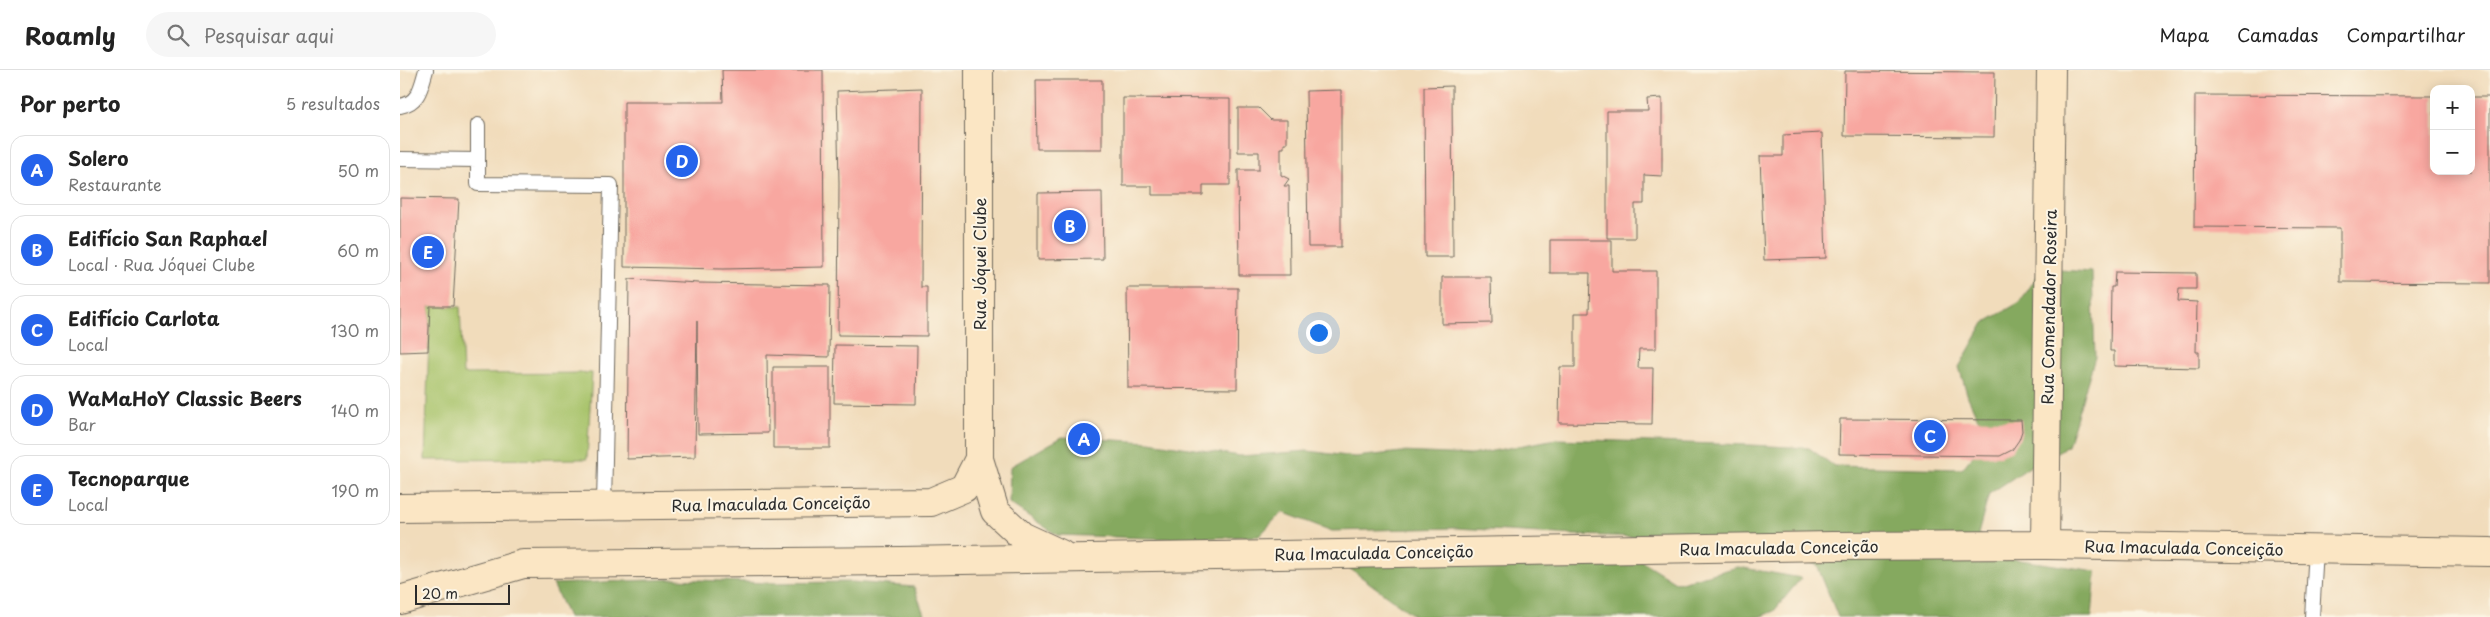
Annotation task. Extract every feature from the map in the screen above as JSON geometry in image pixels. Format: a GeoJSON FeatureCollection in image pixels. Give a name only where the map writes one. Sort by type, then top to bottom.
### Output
{"type":"FeatureCollection","features":[{"type":"Feature","properties":{"kind":"main road","name":"Rua Jóquei Clube"},"geometry":{"type":"LineString","coordinates":[[979,70],[979,458]]}},
{"type":"Feature","properties":{"kind":"main road","name":"Rua Comendador Roseira"},"geometry":{"type":"LineString","coordinates":[[2045,545],[2051,70]]}},
{"type":"Feature","properties":{"kind":"main road","name":"Rua Imaculada Conceição"},"geometry":{"type":"LineString","coordinates":[[400,508],[931,502],[964,488],[979,458]]}},
{"type":"Feature","properties":{"kind":"main road","name":"Rua Imaculada Conceição"},"geometry":{"type":"LineString","coordinates":[[979,458],[995,511],[1022,536],[1067,557]]}},
{"type":"Feature","properties":{"kind":"main road","name":"Rua Imaculada Conceição"},"geometry":{"type":"LineString","coordinates":[[400,600],[523,564],[900,561],[1067,557],[2045,545],[2490,552]]}},
{"type":"Feature","properties":{"kind":"lane"},"geometry":{"type":"LineString","coordinates":[[400,106],[410,104],[419,94],[426,70]]}},
{"type":"Feature","properties":{"kind":"lane"},"geometry":{"type":"LineString","coordinates":[[478,125],[478,184],[611,185],[604,505]]}},
{"type":"Feature","properties":{"kind":"lane"},"geometry":{"type":"LineString","coordinates":[[400,159],[478,160]]}},
{"type":"Feature","properties":{"kind":"lane"},"geometry":{"type":"LineString","coordinates":[[2312,617],[2316,549]]}},
{"type":"Feature","properties":{"kind":"green space"},"geometry":{"type":"Polygon","coordinates":[[[2042,269],[2092,272],[2095,357],[2068,446],[2031,466],[1989,494],[1978,534],[2006,558],[2096,571],[2092,617],[1838,617],[1817,565],[1749,540],[1574,535],[1456,528],[1332,531],[1282,512],[1259,536],[1179,539],[1057,535],[1009,503],[1010,467],[1062,437],[1150,442],[1240,456],[1308,451],[1355,457],[1402,452],[1471,455],[1556,439],[1750,445],[1809,448],[1834,466],[1962,469],[1987,438],[1968,397],[1959,367],[1984,323],[2020,302],[2042,269]]]}},
{"type":"Feature","properties":{"kind":"green space"},"geometry":{"type":"Polygon","coordinates":[[[430,306],[460,307],[463,374],[592,373],[587,459],[425,460],[430,306]]]}},
{"type":"Feature","properties":{"kind":"green space"},"geometry":{"type":"Polygon","coordinates":[[[1392,560],[1640,560],[1677,583],[1738,567],[1801,578],[1774,611],[1759,617],[1416,617],[1349,568],[1392,560]]]}},
{"type":"Feature","properties":{"kind":"green space"},"geometry":{"type":"Polygon","coordinates":[[[676,579],[767,583],[852,582],[914,587],[925,617],[568,617],[553,584],[676,579]]]}},
{"type":"Feature","properties":{"kind":"building"},"geometry":{"type":"Polygon","coordinates":[[[722,70],[823,70],[824,267],[723,269],[624,267],[624,102],[723,102],[722,70]]]}},
{"type":"Feature","properties":{"kind":"building"},"geometry":{"type":"Polygon","coordinates":[[[1845,71],[1995,72],[1994,137],[1844,136],[1845,71]]]}},
{"type":"Feature","properties":{"kind":"building"},"geometry":{"type":"Polygon","coordinates":[[[1036,80],[1102,80],[1102,149],[1037,149],[1036,80]]]}},
{"type":"Feature","properties":{"kind":"building"},"geometry":{"type":"Polygon","coordinates":[[[1452,86],[1453,257],[1425,257],[1424,87],[1452,86]]]}},
{"type":"Feature","properties":{"kind":"building"},"geometry":{"type":"Polygon","coordinates":[[[922,88],[921,287],[927,287],[927,336],[838,335],[839,183],[837,91],[922,88]]]}},
{"type":"Feature","properties":{"kind":"building"},"geometry":{"type":"Polygon","coordinates":[[[1341,90],[1341,247],[1308,247],[1306,91],[1341,90]]]}},
{"type":"Feature","properties":{"kind":"building"},"geometry":{"type":"Polygon","coordinates":[[[2195,95],[2430,96],[2430,175],[2475,175],[2475,97],[2490,97],[2490,283],[2340,282],[2340,228],[2194,227],[2195,95]]]}},
{"type":"Feature","properties":{"kind":"building"},"geometry":{"type":"Polygon","coordinates":[[[1123,98],[1230,99],[1230,185],[1203,185],[1203,195],[1152,195],[1152,186],[1123,186],[1123,98]]]}},
{"type":"Feature","properties":{"kind":"building"},"geometry":{"type":"Polygon","coordinates":[[[1662,98],[1662,176],[1644,175],[1644,204],[1635,204],[1635,238],[1607,238],[1607,111],[1648,111],[1647,99],[1662,98]]]}},
{"type":"Feature","properties":{"kind":"building"},"geometry":{"type":"Polygon","coordinates":[[[1238,108],[1259,108],[1271,120],[1287,120],[1287,144],[1284,144],[1284,148],[1281,148],[1281,175],[1289,179],[1284,186],[1289,186],[1290,275],[1239,275],[1238,170],[1259,170],[1259,152],[1238,152],[1238,108]]]}},
{"type":"Feature","properties":{"kind":"building"},"geometry":{"type":"Polygon","coordinates":[[[1822,133],[1826,258],[1764,260],[1760,156],[1783,156],[1783,135],[1822,133]]]}},
{"type":"Feature","properties":{"kind":"building"},"geometry":{"type":"Polygon","coordinates":[[[1102,192],[1103,259],[1038,260],[1038,193],[1102,192]]]}},
{"type":"Feature","properties":{"kind":"building"},"geometry":{"type":"Polygon","coordinates":[[[400,198],[459,199],[453,306],[430,306],[428,351],[400,352],[400,198]]]}},
{"type":"Feature","properties":{"kind":"building"},"geometry":{"type":"Polygon","coordinates":[[[1550,240],[1612,240],[1612,271],[1656,271],[1656,349],[1639,349],[1638,368],[1653,368],[1652,424],[1559,423],[1560,367],[1575,367],[1575,313],[1589,313],[1590,273],[1550,273],[1550,240]]]}},
{"type":"Feature","properties":{"kind":"building"},"geometry":{"type":"Polygon","coordinates":[[[2115,272],[2196,273],[2196,289],[2179,289],[2178,301],[2197,302],[2196,352],[2199,352],[2199,368],[2114,366],[2114,351],[2110,351],[2111,287],[2114,287],[2115,272]]]}},
{"type":"Feature","properties":{"kind":"building"},"geometry":{"type":"Polygon","coordinates":[[[1442,277],[1491,277],[1492,323],[1442,324],[1442,277]]]}},
{"type":"Feature","properties":{"kind":"building"},"geometry":{"type":"Polygon","coordinates":[[[629,279],[698,283],[830,285],[829,357],[767,355],[768,433],[698,434],[697,321],[695,457],[627,459],[629,279]]]}},
{"type":"Feature","properties":{"kind":"building"},"geometry":{"type":"Polygon","coordinates":[[[1127,288],[1238,288],[1237,389],[1128,388],[1127,288]]]}},
{"type":"Feature","properties":{"kind":"building"},"geometry":{"type":"Polygon","coordinates":[[[835,345],[917,346],[916,404],[834,403],[835,345]]]}},
{"type":"Feature","properties":{"kind":"building"},"geometry":{"type":"Polygon","coordinates":[[[773,367],[830,367],[830,448],[773,448],[773,367]]]}},
{"type":"Feature","properties":{"kind":"building"},"geometry":{"type":"Polygon","coordinates":[[[1840,419],[2021,420],[2022,431],[2019,440],[2012,450],[2000,456],[1839,454],[1840,419]]]}},
{"type":"Feature","properties":{"kind":"place","name":"WaMaHoY Classic Beers"},"geometry":{"type":"Point","coordinates":[682,161]}},
{"type":"Feature","properties":{"kind":"place","name":"Edifício San Raphael"},"geometry":{"type":"Point","coordinates":[1070,226]}},
{"type":"Feature","properties":{"kind":"place","name":"Tecnoparque"},"geometry":{"type":"Point","coordinates":[428,252]}},
{"type":"Feature","properties":{"kind":"place","name":"Edifício Carlota"},"geometry":{"type":"Point","coordinates":[1930,436]}},
{"type":"Feature","properties":{"kind":"place","name":"Solero"},"geometry":{"type":"Point","coordinates":[1084,439]}}]}
